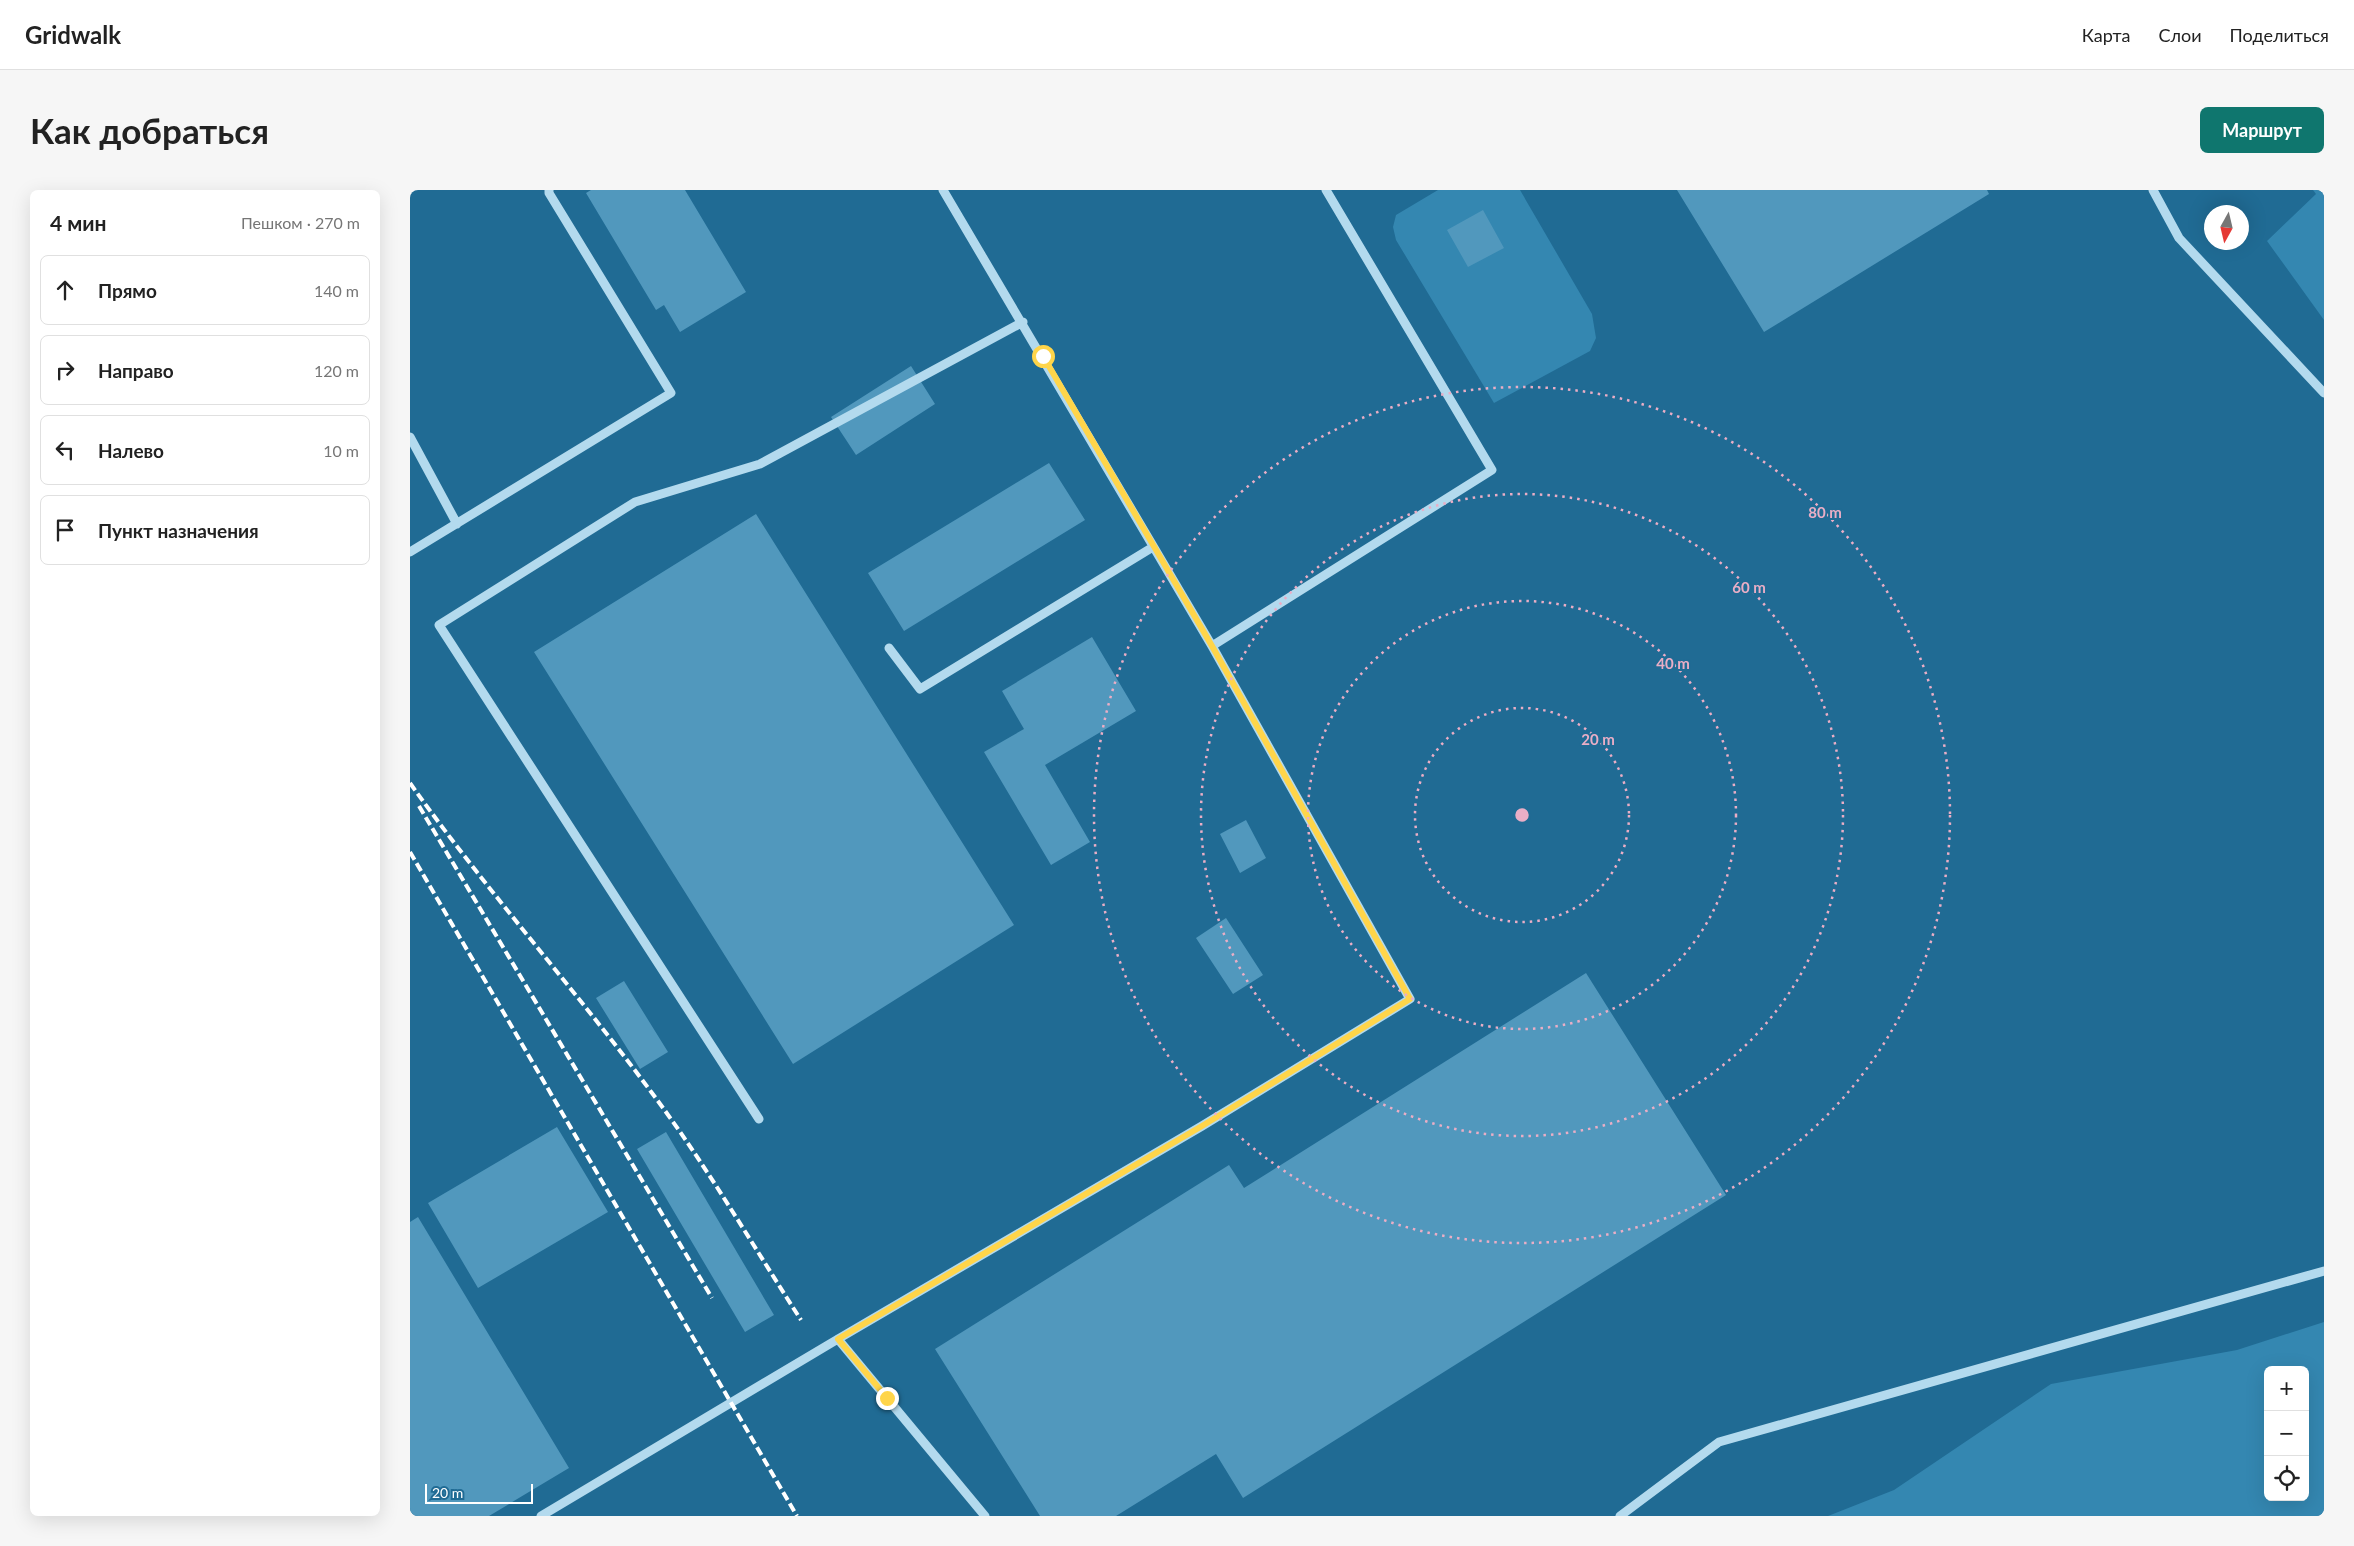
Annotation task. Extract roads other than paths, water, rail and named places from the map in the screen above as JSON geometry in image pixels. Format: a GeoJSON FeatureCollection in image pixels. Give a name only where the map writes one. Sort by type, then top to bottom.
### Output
{"type":"FeatureCollection","features":[{"type":"Feature","properties":{"kind":"street"},"geometry":{"type":"LineString","coordinates":[[410,552],[671,393],[549,194],[550,190]]}},
{"type":"Feature","properties":{"kind":"street"},"geometry":{"type":"LineString","coordinates":[[541,1516],[778,1377],[838,1339],[1202,1126],[1410,999],[1212,646],[1023,322],[943,190]]}},
{"type":"Feature","properties":{"kind":"street"},"geometry":{"type":"LineString","coordinates":[[1212,646],[1492,470],[1326,190]]}},
{"type":"Feature","properties":{"kind":"street"},"geometry":{"type":"LineString","coordinates":[[2153,190],[2179,238],[2324,393]]}},
{"type":"Feature","properties":{"kind":"street"},"geometry":{"type":"LineString","coordinates":[[759,1119],[439,625],[635,502],[760,464],[1023,322]]}},
{"type":"Feature","properties":{"kind":"street"},"geometry":{"type":"LineString","coordinates":[[410,437],[457,524]]}},
{"type":"Feature","properties":{"kind":"street"},"geometry":{"type":"LineString","coordinates":[[889,648],[920,689],[1152,546]]}},
{"type":"Feature","properties":{"kind":"street"},"geometry":{"type":"LineString","coordinates":[[1620,1516],[1719,1442],[2324,1271]]}},
{"type":"Feature","properties":{"kind":"street"},"geometry":{"type":"LineString","coordinates":[[838,1339],[985,1516]]}},
{"type":"Feature","properties":{"kind":"railway"},"geometry":{"type":"LineString","coordinates":[[410,783],[469,862],[622,1054],[672,1120],[710,1176],[801,1320]]}},
{"type":"Feature","properties":{"kind":"railway"},"geometry":{"type":"LineString","coordinates":[[419,806],[712,1298]]}},
{"type":"Feature","properties":{"kind":"railway"},"geometry":{"type":"LineString","coordinates":[[410,852],[797,1516]]}}]}
